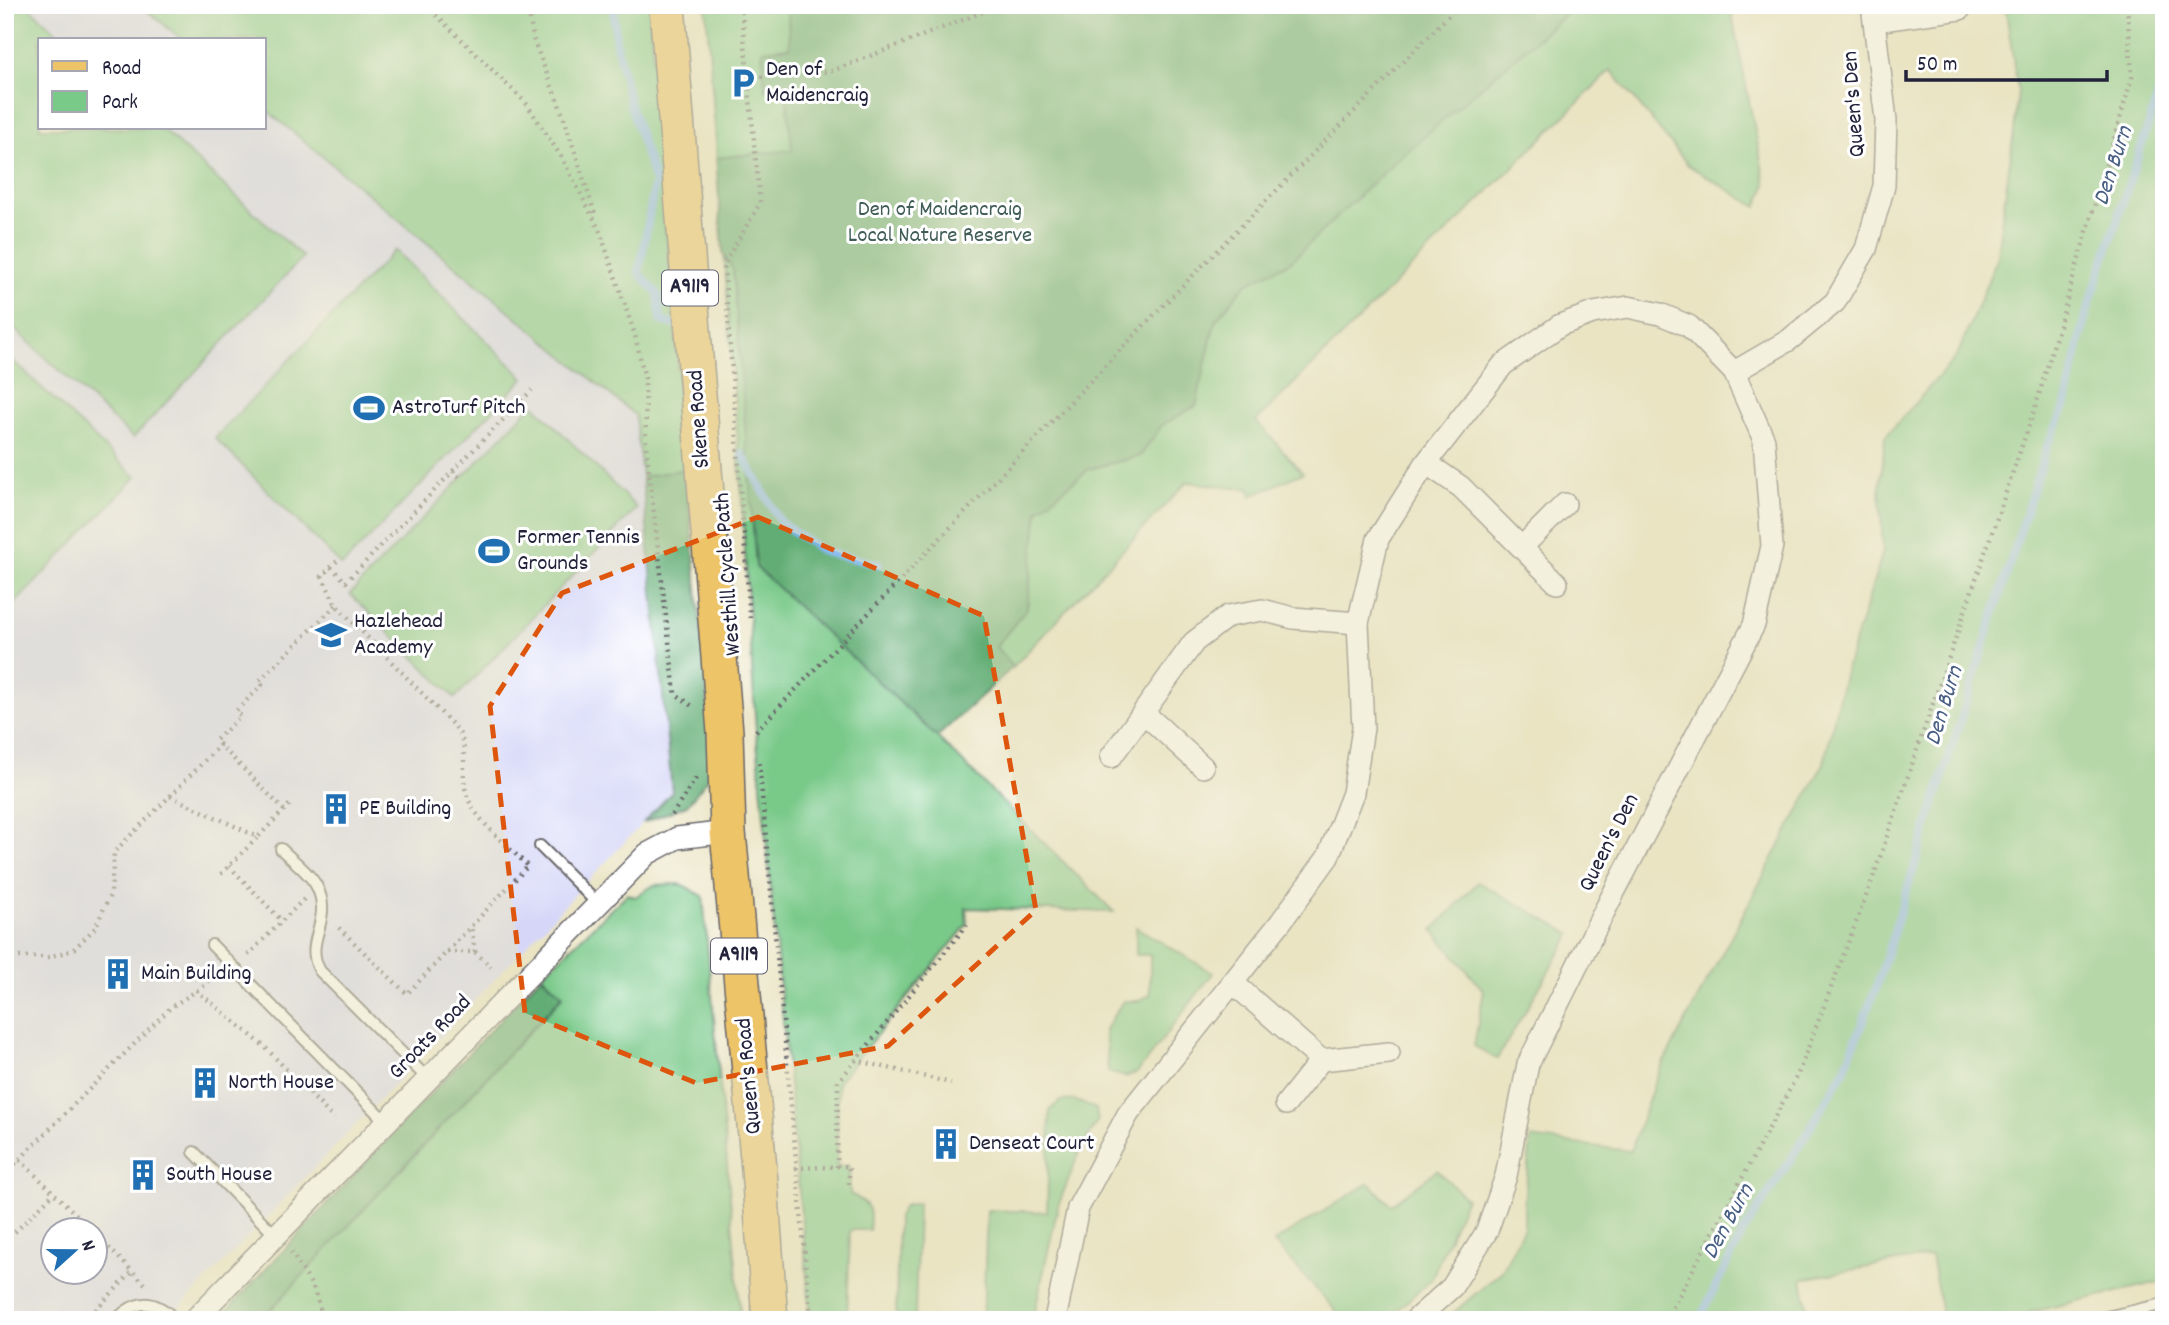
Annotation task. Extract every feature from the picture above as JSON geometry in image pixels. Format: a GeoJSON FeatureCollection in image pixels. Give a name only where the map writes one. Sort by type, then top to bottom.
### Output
{"type":"FeatureCollection","features":[{"type":"Feature","properties":{"kind":"main road","name":"Skene Road"},"geometry":{"type":"LineString","coordinates":[[667,5],[741,732],[727,832]]}},
{"type":"Feature","properties":{"kind":"main road","name":"Queen's Road"},"geometry":{"type":"LineString","coordinates":[[727,832],[759,1169],[770,1320]]}},
{"type":"Feature","properties":{"kind":"street","name":"Queen's Den"},"geometry":{"type":"LineString","coordinates":[[1734,372],[1789,340],[1835,302],[1866,249],[1884,186],[1885,159],[1886,120],[1873,13],[1960,9]]}},
{"type":"Feature","properties":{"kind":"street","name":"Queen's Den"},"geometry":{"type":"LineString","coordinates":[[1055,1320],[1078,1208],[1128,1114],[1280,923],[1328,858],[1353,793],[1363,728],[1358,623],[1378,539],[1426,463],[1503,365],[1560,325],[1594,313],[1629,307],[1660,314],[1689,326],[1734,372],[1764,440],[1772,546],[1754,625],[1610,900],[1528,1064],[1506,1177],[1487,1231],[1452,1287],[1415,1320]]}},
{"type":"Feature","properties":{"kind":"street"},"geometry":{"type":"LineString","coordinates":[[1426,463],[1461,487],[1557,583]]}},
{"type":"Feature","properties":{"kind":"street"},"geometry":{"type":"LineString","coordinates":[[1522,547],[1564,504]]}},
{"type":"Feature","properties":{"kind":"street"},"geometry":{"type":"LineString","coordinates":[[1111,757],[1194,642],[1228,616],[1262,610],[1293,618],[1358,623]]}},
{"type":"Feature","properties":{"kind":"street"},"geometry":{"type":"LineString","coordinates":[[1144,713],[1203,766]]}},
{"type":"Feature","properties":{"kind":"street","name":"Groats Road"},"geometry":{"type":"LineString","coordinates":[[194,1320],[647,854],[677,838],[727,832]]}},
{"type":"Feature","properties":{"kind":"street"},"geometry":{"type":"LineString","coordinates":[[1232,982],[1321,1060],[1389,1054]]}},
{"type":"Feature","properties":{"kind":"street"},"geometry":{"type":"LineString","coordinates":[[1286,1104],[1321,1060]]}},
{"type":"Feature","properties":{"kind":"lane"},"geometry":{"type":"LineString","coordinates":[[540,846],[598,904]]}},
{"type":"Feature","properties":{"kind":"lane"},"geometry":{"type":"LineString","coordinates":[[281,849],[313,881],[321,899],[322,922],[313,947],[317,967],[428,1079]]}},
{"type":"Feature","properties":{"kind":"lane"},"geometry":{"type":"LineString","coordinates":[[212,946],[386,1122]]}},
{"type":"Feature","properties":{"kind":"lane"},"geometry":{"type":"LineString","coordinates":[[194,1152],[276,1236]]}},
{"type":"Feature","properties":{"kind":"lane"},"geometry":{"type":"LineString","coordinates":[[116,1320],[135,1304],[151,1304],[166,1311],[175,1320]]}},
{"type":"Feature","properties":{"kind":"lane"},"geometry":{"type":"LineString","coordinates":[[2093,1320],[2164,1304]]}},
{"type":"Feature","properties":{"kind":"path"},"geometry":{"type":"LineString","coordinates":[[426,5],[526,103],[562,158],[599,229]]}},
{"type":"Feature","properties":{"kind":"path"},"geometry":{"type":"LineString","coordinates":[[527,5],[534,41],[564,115],[635,335],[645,379],[646,445],[675,693],[741,732]]}},
{"type":"Feature","properties":{"kind":"path","name":"Westhill Cycle Path"},"geometry":{"type":"LineString","coordinates":[[741,5],[760,203],[724,264],[750,624]]}},
{"type":"Feature","properties":{"kind":"path"},"geometry":{"type":"LineString","coordinates":[[747,78],[832,71],[983,12],[991,5]]}},
{"type":"Feature","properties":{"kind":"path"},"geometry":{"type":"LineString","coordinates":[[741,732],[1459,5]]}},
{"type":"Feature","properties":{"kind":"path"},"geometry":{"type":"LineString","coordinates":[[1666,1320],[1798,1073],[1875,873],[2036,405],[2132,78],[2127,5]]}},
{"type":"Feature","properties":{"kind":"path"},"geometry":{"type":"LineString","coordinates":[[331,567],[346,582],[532,390]]}},
{"type":"Feature","properties":{"kind":"path"},"geometry":{"type":"LineString","coordinates":[[453,471],[461,479]]}},
{"type":"Feature","properties":{"kind":"path"},"geometry":{"type":"LineString","coordinates":[[5,1166],[9,1170],[20,1160],[171,1007],[231,965],[307,896],[407,994],[528,866],[481,818],[468,800],[463,776],[465,747],[461,734],[336,605],[322,576],[337,561]]}},
{"type":"Feature","properties":{"kind":"path"},"geometry":{"type":"LineString","coordinates":[[285,810],[216,740],[241,716],[236,711],[262,685],[259,681],[336,605]]}},
{"type":"Feature","properties":{"kind":"path"},"geometry":{"type":"LineString","coordinates":[[741,732],[756,718]]}},
{"type":"Feature","properties":{"kind":"path"},"geometry":{"type":"LineString","coordinates":[[5,957],[48,957],[73,950],[95,928],[111,892],[114,852],[220,745]]}},
{"type":"Feature","properties":{"kind":"path"},"geometry":{"type":"LineString","coordinates":[[759,758],[811,1320]]}},
{"type":"Feature","properties":{"kind":"path"},"geometry":{"type":"LineString","coordinates":[[647,854],[696,777]]}},
{"type":"Feature","properties":{"kind":"path"},"geometry":{"type":"LineString","coordinates":[[170,796],[258,837]]}},
{"type":"Feature","properties":{"kind":"path"},"geometry":{"type":"LineString","coordinates":[[221,874],[290,804]]}},
{"type":"Feature","properties":{"kind":"path"},"geometry":{"type":"LineString","coordinates":[[229,866],[282,921]]}},
{"type":"Feature","properties":{"kind":"path"},"geometry":{"type":"LineString","coordinates":[[837,1167],[838,1082],[967,925]]}},
{"type":"Feature","properties":{"kind":"path"},"geometry":{"type":"LineString","coordinates":[[471,926],[474,952]]}},
{"type":"Feature","properties":{"kind":"path"},"geometry":{"type":"LineString","coordinates":[[446,952],[474,952],[491,967]]}},
{"type":"Feature","properties":{"kind":"path"},"geometry":{"type":"LineString","coordinates":[[196,990],[264,1046],[334,1119]]}},
{"type":"Feature","properties":{"kind":"path"},"geometry":{"type":"LineString","coordinates":[[855,1060],[951,1083]]}},
{"type":"Feature","properties":{"kind":"path"},"geometry":{"type":"LineString","coordinates":[[20,1160],[77,1216]]}},
{"type":"Feature","properties":{"kind":"path"},"geometry":{"type":"LineString","coordinates":[[759,1169],[849,1166],[849,1185]]}},
{"type":"Feature","properties":{"kind":"path"},"geometry":{"type":"LineString","coordinates":[[5,1242],[54,1193]]}},
{"type":"Feature","properties":{"kind":"path"},"geometry":{"type":"LineString","coordinates":[[276,1236],[299,1263],[313,1287],[324,1320]]}},
{"type":"Feature","properties":{"kind":"path"},"geometry":{"type":"LineString","coordinates":[[108,1247],[154,1292]]}},
{"type":"Feature","properties":{"kind":"path"},"geometry":{"type":"LineString","coordinates":[[86,1320],[133,1271]]}},
{"type":"Feature","properties":{"kind":"highlighted area"},"geometry":{"type":"Polygon","coordinates":[[[758,517],[984,616],[1036,910],[888,1046],[696,1083],[525,1013],[490,706],[562,593],[758,517]]]}},
{"type":"Feature","properties":{"kind":"shaded area","name":"Hazlehead Academy"},"geometry":{"type":"Polygon","coordinates":[[[5,5],[140,5],[181,38],[38,38],[38,130],[266,130],[266,110],[636,415],[672,792],[168,1320],[5,1320],[5,5]]]}},
{"type":"Feature","properties":{"kind":"green space"},"geometry":{"type":"Polygon","coordinates":[[[5,5],[27,5],[63,38],[38,38],[38,130],[163,130],[303,257],[133,438],[5,320],[5,5]]]}},
{"type":"Feature","properties":{"kind":"green space"},"geometry":{"type":"Polygon","coordinates":[[[140,5],[649,5],[686,469],[642,477],[635,415],[266,110],[266,38],[181,38],[140,5]]]}},
{"type":"Feature","properties":{"kind":"green space","name":"Den of Maidencraig Local Nature Reserve"},"geometry":{"type":"Polygon","coordinates":[[[706,5],[1459,5],[839,645],[937,737],[1114,912],[966,908],[967,925],[838,1082],[837,1166],[849,1166],[850,1194],[862,1200],[870,1212],[869,1230],[850,1230],[847,1320],[811,1320],[756,731],[706,5]]]}},
{"type":"Feature","properties":{"kind":"green space","name":"Den of Maidencraig Local Nature Reserve"},"geometry":{"type":"Polygon","coordinates":[[[787,5],[1576,5],[1392,164],[1290,262],[1246,284],[1215,321],[1196,406],[1163,424],[1140,456],[1089,469],[1038,510],[1027,608],[996,647],[1013,667],[937,737],[756,567],[733,270],[723,253],[716,158],[792,150],[786,88],[765,90],[762,50],[790,47],[787,5]]]}},
{"type":"Feature","properties":{"kind":"green space"},"geometry":{"type":"Polygon","coordinates":[[[1576,5],[1730,5],[1766,186],[1757,207],[1688,165],[1611,70],[1256,421],[1303,473],[1251,496],[1250,489],[1187,482],[1013,667],[995,648],[1027,608],[1038,510],[1089,469],[1140,456],[1163,424],[1196,406],[1215,321],[1246,284],[1290,262],[1392,164],[1576,5]]]}},
{"type":"Feature","properties":{"kind":"green space"},"geometry":{"type":"Polygon","coordinates":[[[2005,5],[2164,5],[2164,1281],[2031,1312],[2019,1320],[1943,1320],[1931,1256],[1802,1279],[1810,1320],[1445,1320],[1502,1271],[1524,1227],[1531,1138],[1630,1151],[1659,1071],[1824,763],[1844,675],[1883,552],[1880,488],[1885,437],[1957,356],[1996,261],[2018,92],[2005,5]]]}},
{"type":"Feature","properties":{"kind":"green space","name":"AstroTurf Pitch"},"geometry":{"type":"Polygon","coordinates":[[[395,250],[524,378],[342,566],[215,438],[395,250]]]}},
{"type":"Feature","properties":{"kind":"green space"},"geometry":{"type":"Polygon","coordinates":[[[5,353],[136,477],[5,614],[5,353]]]}},
{"type":"Feature","properties":{"kind":"green space","name":"Former Tennis Grounds"},"geometry":{"type":"Polygon","coordinates":[[[533,404],[637,508],[455,698],[350,594],[533,404]]]}},
{"type":"Feature","properties":{"kind":"green space"},"geometry":{"type":"Polygon","coordinates":[[[686,469],[714,771],[687,805],[643,823],[672,792],[642,477],[686,469]]]}},
{"type":"Feature","properties":{"kind":"green space"},"geometry":{"type":"Polygon","coordinates":[[[1478,882],[1571,934],[1497,1059],[1474,1046],[1484,991],[1433,930],[1478,882]]]}},
{"type":"Feature","properties":{"kind":"green space"},"geometry":{"type":"Polygon","coordinates":[[[681,884],[703,896],[741,1320],[261,1320],[563,996],[542,975],[627,894],[635,897],[654,885],[681,884]]]}},
{"type":"Feature","properties":{"kind":"green space"},"geometry":{"type":"Polygon","coordinates":[[[1136,927],[1213,973],[1137,1073],[1125,1077],[1108,1072],[1105,1029],[1123,1001],[1139,1001],[1150,995],[1150,955],[1136,955],[1136,927]]]}},
{"type":"Feature","properties":{"kind":"green space"},"geometry":{"type":"Polygon","coordinates":[[[541,976],[563,995],[261,1320],[218,1320],[541,976]]]}},
{"type":"Feature","properties":{"kind":"green space"},"geometry":{"type":"Polygon","coordinates":[[[1074,1100],[1096,1109],[1098,1120],[1079,1153],[1058,1206],[1033,1320],[983,1320],[987,1210],[1047,1212],[1050,1110],[1060,1101],[1074,1100]]]}},
{"type":"Feature","properties":{"kind":"green space"},"geometry":{"type":"Polygon","coordinates":[[[1437,1170],[1466,1198],[1431,1280],[1386,1320],[1344,1320],[1274,1242],[1369,1183],[1391,1205],[1437,1170]]]}},
{"type":"Feature","properties":{"kind":"green space"},"geometry":{"type":"Polygon","coordinates":[[[918,1203],[915,1320],[896,1320],[898,1216],[904,1206],[918,1203]]]}},
{"type":"Feature","properties":{"kind":"waterway"},"geometry":{"type":"LineString","coordinates":[[613,5],[616,43],[630,105],[655,182],[639,273],[658,294],[661,321],[680,326]]}},
{"type":"Feature","properties":{"kind":"waterway","name":"Den Burn"},"geometry":{"type":"LineString","coordinates":[[2162,5],[2164,18]]}},
{"type":"Feature","properties":{"kind":"waterway","name":"Den Burn"},"geometry":{"type":"LineString","coordinates":[[1699,1320],[1742,1234],[1843,1073],[1876,988],[2047,446],[2065,407],[2086,315],[2164,77]]}},
{"type":"Feature","properties":{"kind":"waterway"},"geometry":{"type":"LineString","coordinates":[[742,454],[781,523],[824,552],[879,564]]}},
{"type":"Feature","properties":{"kind":"place","name":"Den of Maidencraig"},"geometry":{"type":"Point","coordinates":[743,83]}},
{"type":"Feature","properties":{"kind":"place","name":"AstroTurf Pitch"},"geometry":{"type":"Point","coordinates":[369,408]}},
{"type":"Feature","properties":{"kind":"place","name":"Former Tennis Grounds"},"geometry":{"type":"Point","coordinates":[494,551]}},
{"type":"Feature","properties":{"kind":"place","name":"Hazlehead Academy"},"geometry":{"type":"Point","coordinates":[331,635]}},
{"type":"Feature","properties":{"kind":"place","name":"PE Building"},"geometry":{"type":"Point","coordinates":[336,809]}},
{"type":"Feature","properties":{"kind":"place","name":"Main Building"},"geometry":{"type":"Point","coordinates":[118,974]}},
{"type":"Feature","properties":{"kind":"place","name":"North House"},"geometry":{"type":"Point","coordinates":[205,1083]}},
{"type":"Feature","properties":{"kind":"place","name":"Denseat Court"},"geometry":{"type":"Point","coordinates":[946,1144]}},
{"type":"Feature","properties":{"kind":"place","name":"South House"},"geometry":{"type":"Point","coordinates":[143,1175]}}]}
